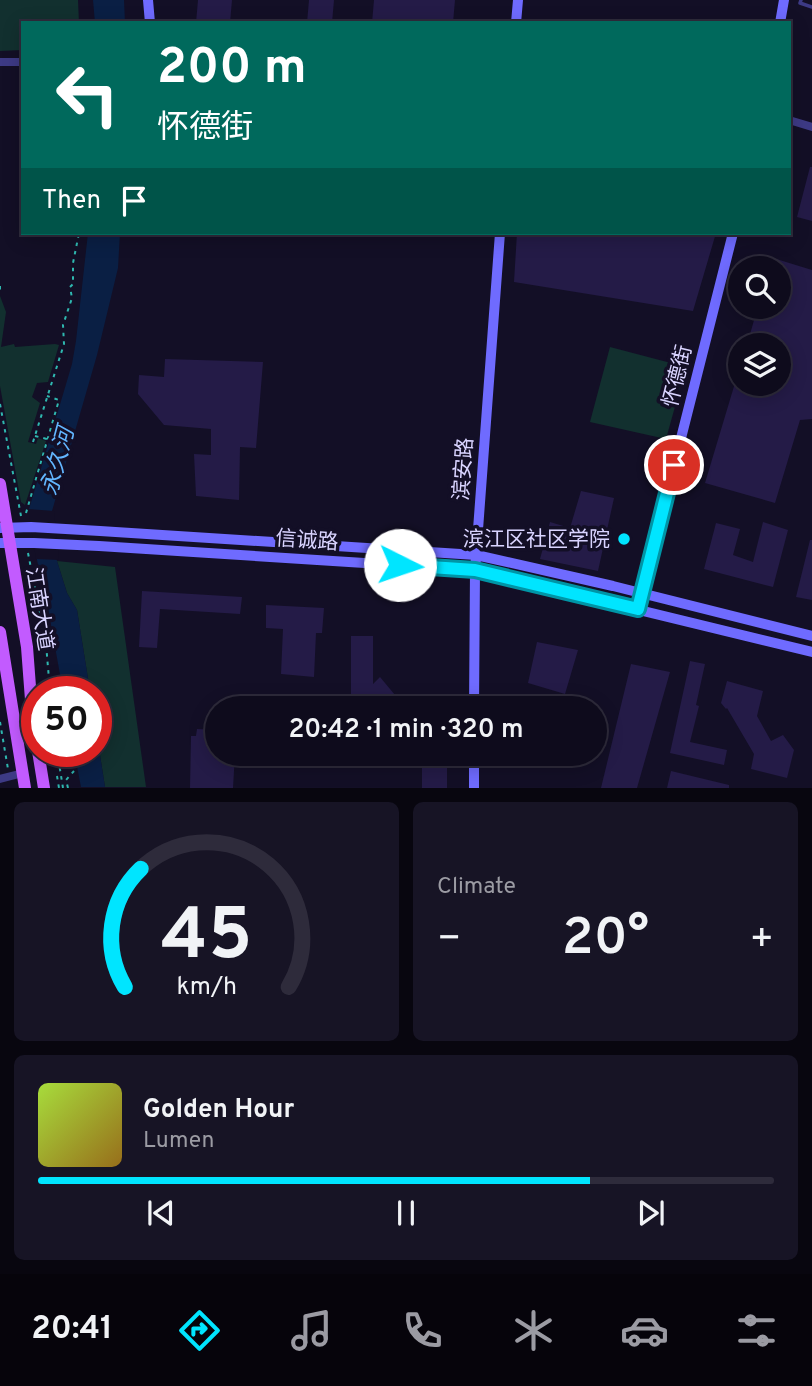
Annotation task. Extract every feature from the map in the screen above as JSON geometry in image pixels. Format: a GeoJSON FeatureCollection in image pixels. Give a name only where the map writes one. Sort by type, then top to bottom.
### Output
{"type":"FeatureCollection","features":[{"type":"Feature","properties":{"kind":"main road"},"geometry":{"type":"LineString","coordinates":[[148,0],[150,21]]}},
{"type":"Feature","properties":{"kind":"main road"},"geometry":{"type":"LineString","coordinates":[[516,21],[518,0]]}},
{"type":"Feature","properties":{"kind":"main road"},"geometry":{"type":"LineString","coordinates":[[780,21],[784,0]]}},
{"type":"Feature","properties":{"kind":"main road","name":"滨安路"},"geometry":{"type":"LineString","coordinates":[[474,696],[475,570],[499,235]]}},
{"type":"Feature","properties":{"kind":"main road","name":"怀德街"},"geometry":{"type":"LineString","coordinates":[[638,609],[732,235]]}},
{"type":"Feature","properties":{"kind":"main road","name":"江南大道"},"geometry":{"type":"LineString","coordinates":[[0,484],[5,543],[27,647],[29,676]]}},
{"type":"Feature","properties":{"kind":"main road","name":"信诚路"},"geometry":{"type":"LineString","coordinates":[[4,527],[476,555],[812,635]]}},
{"type":"Feature","properties":{"kind":"main road","name":"信诚路"},"geometry":{"type":"LineString","coordinates":[[5,543],[34,542],[475,570],[812,652]]}},
{"type":"Feature","properties":{"kind":"main road","name":"江南大道"},"geometry":{"type":"LineString","coordinates":[[0,632],[25,788]]}},
{"type":"Feature","properties":{"kind":"main road"},"geometry":{"type":"LineString","coordinates":[[474,766],[474,788]]}},
{"type":"Feature","properties":{"kind":"main road"},"geometry":{"type":"LineString","coordinates":[[41,767],[44,788]]}},
{"type":"Feature","properties":{"kind":"street"},"geometry":{"type":"LineString","coordinates":[[0,62],[21,62]]}},
{"type":"Feature","properties":{"kind":"street"},"geometry":{"type":"LineString","coordinates":[[791,121],[812,127]]}},
{"type":"Feature","properties":{"kind":"street"},"geometry":{"type":"LineString","coordinates":[[4,778],[23,773]]}},
{"type":"Feature","properties":{"kind":"lane"},"geometry":{"type":"LineString","coordinates":[[801,0],[800,3],[812,6]]}},
{"type":"Feature","properties":{"kind":"path"},"geometry":{"type":"LineString","coordinates":[[33,442],[64,344],[63,325],[72,298],[70,287],[73,284],[79,235]]}},
{"type":"Feature","properties":{"kind":"path"},"geometry":{"type":"LineString","coordinates":[[0,286],[0,291]]}},
{"type":"Feature","properties":{"kind":"path"},"geometry":{"type":"LineString","coordinates":[[26,513],[59,400],[47,396]]}},
{"type":"Feature","properties":{"kind":"path"},"geometry":{"type":"LineString","coordinates":[[35,436],[48,440]]}},
{"type":"Feature","properties":{"kind":"path"},"geometry":{"type":"LineString","coordinates":[[46,644],[49,676]]}},
{"type":"Feature","properties":{"kind":"path"},"geometry":{"type":"LineString","coordinates":[[0,722],[4,778]]}},
{"type":"Feature","properties":{"kind":"path"},"geometry":{"type":"LineString","coordinates":[[59,767],[61,788]]}},
{"type":"Feature","properties":{"kind":"path"},"geometry":{"type":"LineString","coordinates":[[68,788],[66,780],[74,771]]}},
{"type":"Feature","properties":{"kind":"path"},"geometry":{"type":"LineString","coordinates":[[57,776],[61,788]]}},
{"type":"Feature","properties":{"kind":"green space"},"geometry":{"type":"Polygon","coordinates":[[[0,0],[78,0],[79,21],[21,21],[21,50],[0,51],[0,0]]]}},
{"type":"Feature","properties":{"kind":"green space"},"geometry":{"type":"Polygon","coordinates":[[[0,296],[6,312],[1,347],[14,344],[15,347],[59,345],[48,382],[37,383],[32,397],[40,403],[28,442],[36,444],[38,438],[46,441],[25,505],[21,502],[0,386],[0,296]]]}},
{"type":"Feature","properties":{"kind":"green space"},"geometry":{"type":"Polygon","coordinates":[[[610,347],[686,367],[666,439],[590,422],[610,347]]]}},
{"type":"Feature","properties":{"kind":"green space"},"geometry":{"type":"Polygon","coordinates":[[[57,561],[115,567],[146,787],[105,787],[102,767],[112,767],[112,676],[88,676],[77,610],[67,593],[57,561]]]}},
{"type":"Feature","properties":{"kind":"water"},"geometry":{"type":"Polygon","coordinates":[[[93,0],[124,0],[125,21],[95,21],[93,0]]]}},
{"type":"Feature","properties":{"kind":"water","name":"永久河"},"geometry":{"type":"Polygon","coordinates":[[[88,235],[120,235],[118,268],[97,355],[52,511],[57,561],[67,593],[77,610],[88,676],[60,676],[29,509],[72,364],[88,235]]]}},
{"type":"Feature","properties":{"kind":"water"},"geometry":{"type":"Polygon","coordinates":[[[77,767],[102,767],[105,787],[81,787],[77,767]]]}},
{"type":"Feature","properties":{"kind":"pier"},"geometry":{"type":"Polygon","coordinates":[[[28,509],[54,511],[59,560],[36,559],[28,509]]]}},
{"type":"Feature","properties":{"kind":"building"},"geometry":{"type":"Polygon","coordinates":[[[198,0],[232,0],[230,21],[196,21],[198,0]]]}},
{"type":"Feature","properties":{"kind":"building"},"geometry":{"type":"Polygon","coordinates":[[[309,0],[334,0],[332,21],[307,21],[309,0]]]}},
{"type":"Feature","properties":{"kind":"building"},"geometry":{"type":"Polygon","coordinates":[[[374,0],[455,0],[453,21],[372,21],[374,0]]]}},
{"type":"Feature","properties":{"kind":"building"},"geometry":{"type":"Polygon","coordinates":[[[812,167],[812,221],[797,217],[812,167]]]}},
{"type":"Feature","properties":{"kind":"building"},"geometry":{"type":"Polygon","coordinates":[[[517,235],[715,235],[693,311],[514,282],[517,235]]]}},
{"type":"Feature","properties":{"kind":"building"},"geometry":{"type":"Polygon","coordinates":[[[791,264],[812,270],[812,419],[800,420],[775,503],[705,483],[731,396],[791,396],[791,333],[750,333],[754,319],[791,319],[791,264]]]}},
{"type":"Feature","properties":{"kind":"building"},"geometry":{"type":"Polygon","coordinates":[[[165,359],[263,362],[256,448],[240,447],[239,500],[196,496],[194,454],[211,455],[211,429],[164,425],[138,394],[139,375],[164,377],[165,359]]]}},
{"type":"Feature","properties":{"kind":"building"},"geometry":{"type":"Polygon","coordinates":[[[581,491],[614,498],[598,571],[540,559],[550,522],[570,528],[581,491]]]}},
{"type":"Feature","properties":{"kind":"building"},"geometry":{"type":"Polygon","coordinates":[[[763,522],[788,530],[773,587],[704,569],[716,523],[740,529],[733,555],[753,562],[763,522]]]}},
{"type":"Feature","properties":{"kind":"building"},"geometry":{"type":"Polygon","coordinates":[[[812,540],[812,600],[796,597],[812,540]]]}},
{"type":"Feature","properties":{"kind":"building"},"geometry":{"type":"Polygon","coordinates":[[[142,591],[242,597],[240,614],[160,609],[157,648],[139,647],[142,591]]]}},
{"type":"Feature","properties":{"kind":"building"},"geometry":{"type":"Polygon","coordinates":[[[266,605],[324,608],[322,633],[316,633],[314,677],[281,674],[283,629],[266,628],[266,605]]]}},
{"type":"Feature","properties":{"kind":"building"},"geometry":{"type":"Polygon","coordinates":[[[351,636],[373,636],[373,684],[380,677],[395,695],[351,696],[351,636]]]}},
{"type":"Feature","properties":{"kind":"building"},"geometry":{"type":"Polygon","coordinates":[[[537,642],[578,650],[565,694],[528,683],[537,642]]]}},
{"type":"Feature","properties":{"kind":"building"},"geometry":{"type":"Polygon","coordinates":[[[690,661],[705,664],[690,742],[727,750],[724,765],[670,753],[690,661]]]}},
{"type":"Feature","properties":{"kind":"building"},"geometry":{"type":"Polygon","coordinates":[[[631,664],[670,672],[637,788],[601,788],[631,664]]]}},
{"type":"Feature","properties":{"kind":"building"},"geometry":{"type":"Polygon","coordinates":[[[727,681],[763,691],[757,716],[771,741],[783,735],[794,750],[787,778],[751,769],[754,754],[727,708],[721,703],[727,681]]]}},
{"type":"Feature","properties":{"kind":"building"},"geometry":{"type":"Polygon","coordinates":[[[197,729],[205,729],[205,766],[234,766],[233,788],[190,788],[191,736],[196,736],[197,729]]]}},
{"type":"Feature","properties":{"kind":"building"},"geometry":{"type":"Polygon","coordinates":[[[422,766],[447,766],[447,788],[422,788],[422,766]]]}},
{"type":"Feature","properties":{"kind":"building"},"geometry":{"type":"Polygon","coordinates":[[[671,771],[729,785],[729,788],[667,788],[671,771]]]}},
{"type":"Feature","properties":{"kind":"place","name":"滨江区社区学院"},"geometry":{"type":"Point","coordinates":[624,539]}},
{"type":"Feature","properties":{"kind":"route"},"geometry":{"type":"LineString","coordinates":[[400,565],[475,570],[638,609],[674,465]]}}]}
